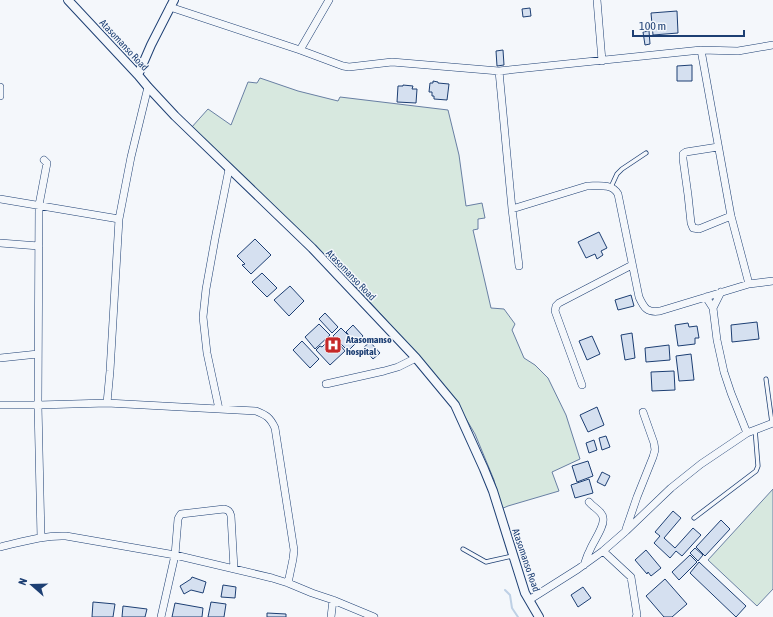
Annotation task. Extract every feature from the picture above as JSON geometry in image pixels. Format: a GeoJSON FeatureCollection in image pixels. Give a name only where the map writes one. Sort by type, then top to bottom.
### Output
{"type":"FeatureCollection","features":[{"type":"Feature","properties":{"kind":"street","name":"Atasomanso Road"},"geometry":{"type":"LineString","coordinates":[[68,0],[179,121],[312,248],[416,358],[455,405],[493,491],[525,593],[539,617]]}},
{"type":"Feature","properties":{"kind":"street"},"geometry":{"type":"LineString","coordinates":[[300,50],[329,0]]}},
{"type":"Feature","properties":{"kind":"street"},"geometry":{"type":"LineString","coordinates":[[597,0],[602,61]]}},
{"type":"Feature","properties":{"kind":"street"},"geometry":{"type":"LineString","coordinates":[[138,75],[151,45],[172,4],[348,67],[392,62],[500,71],[701,50],[738,50],[773,46]]}},
{"type":"Feature","properties":{"kind":"street"},"geometry":{"type":"LineString","coordinates":[[701,50],[731,216],[749,284]]}},
{"type":"Feature","properties":{"kind":"street"},"geometry":{"type":"LineString","coordinates":[[500,71],[512,209],[519,266]]}},
{"type":"Feature","properties":{"kind":"street"},"geometry":{"type":"LineString","coordinates":[[0,87],[0,96]]}},
{"type":"Feature","properties":{"kind":"street"},"geometry":{"type":"LineString","coordinates":[[107,403],[119,219],[131,157],[148,87]]}},
{"type":"Feature","properties":{"kind":"street"},"geometry":{"type":"LineString","coordinates":[[718,147],[686,152],[683,154],[690,223],[693,228],[699,229],[731,216]]}},
{"type":"Feature","properties":{"kind":"street"},"geometry":{"type":"LineString","coordinates":[[40,538],[38,406],[39,205],[47,164],[44,160]]}},
{"type":"Feature","properties":{"kind":"street"},"geometry":{"type":"LineString","coordinates":[[218,409],[207,353],[203,317],[215,240],[230,169]]}},
{"type":"Feature","properties":{"kind":"street"},"geometry":{"type":"LineString","coordinates":[[512,209],[587,186],[611,187],[616,189],[639,297],[642,305],[647,310],[654,312],[749,284],[773,280]]}},
{"type":"Feature","properties":{"kind":"street"},"geometry":{"type":"LineString","coordinates":[[0,199],[119,219]]}},
{"type":"Feature","properties":{"kind":"street"},"geometry":{"type":"LineString","coordinates":[[0,244],[39,246]]}},
{"type":"Feature","properties":{"kind":"street"},"geometry":{"type":"LineString","coordinates":[[582,385],[556,312],[556,306],[559,303],[632,265]]}},
{"type":"Feature","properties":{"kind":"street"},"geometry":{"type":"LineString","coordinates":[[712,308],[721,292]]}},
{"type":"Feature","properties":{"kind":"street"},"geometry":{"type":"LineString","coordinates":[[706,297],[712,308],[724,372],[747,433]]}},
{"type":"Feature","properties":{"kind":"street"},"geometry":{"type":"LineString","coordinates":[[0,358],[38,354]]}},
{"type":"Feature","properties":{"kind":"street"},"geometry":{"type":"LineString","coordinates":[[326,384],[398,367],[416,358]]}},
{"type":"Feature","properties":{"kind":"street"},"geometry":{"type":"LineString","coordinates":[[0,405],[38,406],[107,403],[256,411],[265,415],[272,420],[275,428],[294,550],[288,583]]}},
{"type":"Feature","properties":{"kind":"street"},"geometry":{"type":"LineString","coordinates":[[626,531],[655,450],[643,412]]}},
{"type":"Feature","properties":{"kind":"street"},"geometry":{"type":"LineString","coordinates":[[529,600],[603,551],[671,488],[701,464],[747,433],[772,423]]}},
{"type":"Feature","properties":{"kind":"street"},"geometry":{"type":"LineString","coordinates":[[584,565],[589,550],[604,521],[604,517],[589,502]]}},
{"type":"Feature","properties":{"kind":"street"},"geometry":{"type":"LineString","coordinates":[[161,617],[175,555],[179,516],[181,514],[224,509],[230,512],[234,569]]}},
{"type":"Feature","properties":{"kind":"street"},"geometry":{"type":"LineString","coordinates":[[0,547],[40,538],[66,536],[175,555],[288,583],[312,594],[333,600],[374,617]]}},
{"type":"Feature","properties":{"kind":"street"},"geometry":{"type":"LineString","coordinates":[[603,551],[631,577],[637,615],[636,617]]}},
{"type":"Feature","properties":{"kind":"street"},"geometry":{"type":"LineString","coordinates":[[331,617],[333,600]]}},
{"type":"Feature","properties":{"kind":"lane"},"geometry":{"type":"LineString","coordinates":[[611,187],[617,174],[622,169],[646,153]]}},
{"type":"Feature","properties":{"kind":"lane"},"geometry":{"type":"LineString","coordinates":[[766,379],[772,423]]}},
{"type":"Feature","properties":{"kind":"lane"},"geometry":{"type":"LineString","coordinates":[[694,518],[756,471],[758,466],[755,430]]}},
{"type":"Feature","properties":{"kind":"lane"},"geometry":{"type":"LineString","coordinates":[[463,549],[486,562],[513,556]]}},
{"type":"Feature","properties":{"kind":"shaded area"},"geometry":{"type":"Polygon","coordinates":[[[260,78],[298,91],[338,101],[340,97],[448,110],[459,155],[466,206],[482,203],[485,218],[478,219],[478,229],[473,230],[491,308],[504,309],[515,324],[512,330],[524,358],[535,365],[548,378],[566,415],[580,459],[552,472],[559,491],[501,509],[494,480],[475,434],[456,402],[409,345],[358,289],[191,128],[208,109],[231,125],[248,82],[257,83],[260,78]]]}},
{"type":"Feature","properties":{"kind":"shaded area"},"geometry":{"type":"Polygon","coordinates":[[[773,489],[773,589],[757,606],[708,560],[773,489]]]}},
{"type":"Feature","properties":{"kind":"building"},"geometry":{"type":"Polygon","coordinates":[[[530,8],[531,16],[523,17],[522,9],[530,8]]]}},
{"type":"Feature","properties":{"kind":"building"},"geometry":{"type":"Polygon","coordinates":[[[677,11],[678,33],[653,35],[651,13],[677,11]]]}},
{"type":"Feature","properties":{"kind":"building"},"geometry":{"type":"Polygon","coordinates":[[[649,31],[650,44],[645,45],[643,32],[649,31]]]}},
{"type":"Feature","properties":{"kind":"building"},"geometry":{"type":"Polygon","coordinates":[[[503,50],[504,65],[497,66],[496,51],[503,50]]]}},
{"type":"Feature","properties":{"kind":"building"},"geometry":{"type":"Polygon","coordinates":[[[692,65],[692,81],[677,81],[677,66],[692,65]]]}},
{"type":"Feature","properties":{"kind":"building"},"geometry":{"type":"Polygon","coordinates":[[[433,81],[449,84],[447,100],[434,99],[432,92],[429,92],[430,83],[433,83],[433,81]]]}},
{"type":"Feature","properties":{"kind":"building"},"geometry":{"type":"Polygon","coordinates":[[[398,86],[413,86],[412,89],[417,89],[416,103],[397,102],[398,86]]]}},
{"type":"Feature","properties":{"kind":"building"},"geometry":{"type":"Polygon","coordinates":[[[599,232],[607,248],[601,251],[603,255],[597,259],[595,254],[586,258],[578,242],[599,232]]]}},
{"type":"Feature","properties":{"kind":"building"},"geometry":{"type":"Polygon","coordinates":[[[255,239],[271,255],[251,274],[242,265],[245,264],[237,256],[255,239]]]}},
{"type":"Feature","properties":{"kind":"building"},"geometry":{"type":"Polygon","coordinates":[[[262,273],[277,288],[267,297],[252,282],[262,273]]]}},
{"type":"Feature","properties":{"kind":"building"},"geometry":{"type":"Polygon","coordinates":[[[290,286],[304,301],[289,316],[274,300],[290,286]]]}},
{"type":"Feature","properties":{"kind":"building"},"geometry":{"type":"Polygon","coordinates":[[[631,295],[634,306],[618,310],[615,300],[631,295]]]}},
{"type":"Feature","properties":{"kind":"building"},"geometry":{"type":"Polygon","coordinates":[[[325,313],[338,327],[332,333],[319,319],[325,313]]]}},
{"type":"Feature","properties":{"kind":"building"},"geometry":{"type":"Polygon","coordinates":[[[757,322],[759,339],[732,342],[731,325],[757,322]]]}},
{"type":"Feature","properties":{"kind":"building"},"geometry":{"type":"Polygon","coordinates":[[[688,323],[689,327],[697,326],[699,338],[695,338],[695,344],[678,346],[675,325],[688,323]]]}},
{"type":"Feature","properties":{"kind":"building"},"geometry":{"type":"Polygon","coordinates":[[[319,324],[330,335],[315,349],[305,337],[319,324]]]}},
{"type":"Feature","properties":{"kind":"building"},"geometry":{"type":"Polygon","coordinates":[[[353,325],[363,336],[357,343],[346,332],[353,325]]]}},
{"type":"Feature","properties":{"kind":"building"},"geometry":{"type":"Polygon","coordinates":[[[341,328],[356,343],[348,351],[333,336],[341,328]]]}},
{"type":"Feature","properties":{"kind":"building"},"geometry":{"type":"Polygon","coordinates":[[[632,333],[635,358],[625,360],[621,335],[632,333]]]}},
{"type":"Feature","properties":{"kind":"building"},"geometry":{"type":"Polygon","coordinates":[[[592,336],[600,354],[587,360],[579,341],[592,336]]]}},
{"type":"Feature","properties":{"kind":"building"},"geometry":{"type":"Polygon","coordinates":[[[332,337],[337,343],[329,350],[331,353],[340,345],[345,351],[330,365],[316,350],[320,346],[322,347],[332,337]]]}},
{"type":"Feature","properties":{"kind":"building"},"geometry":{"type":"Polygon","coordinates":[[[302,341],[319,359],[310,368],[293,350],[302,341]]]}},
{"type":"Feature","properties":{"kind":"building"},"geometry":{"type":"Polygon","coordinates":[[[370,342],[380,353],[373,359],[363,348],[370,342]]]}},
{"type":"Feature","properties":{"kind":"building"},"geometry":{"type":"Polygon","coordinates":[[[669,345],[670,360],[646,362],[645,348],[669,345]]]}},
{"type":"Feature","properties":{"kind":"building"},"geometry":{"type":"Polygon","coordinates":[[[691,354],[694,380],[679,381],[676,356],[691,354]]]}},
{"type":"Feature","properties":{"kind":"building"},"geometry":{"type":"Polygon","coordinates":[[[674,371],[675,390],[652,391],[651,372],[674,371]]]}},
{"type":"Feature","properties":{"kind":"building"},"geometry":{"type":"Polygon","coordinates":[[[597,407],[604,425],[588,432],[580,415],[597,407]]]}},
{"type":"Feature","properties":{"kind":"building"},"geometry":{"type":"Polygon","coordinates":[[[606,436],[610,447],[602,450],[599,438],[606,436]]]}},
{"type":"Feature","properties":{"kind":"building"},"geometry":{"type":"Polygon","coordinates":[[[594,440],[597,450],[589,453],[586,443],[594,440]]]}},
{"type":"Feature","properties":{"kind":"building"},"geometry":{"type":"Polygon","coordinates":[[[588,461],[593,476],[577,482],[572,466],[588,461]]]}},
{"type":"Feature","properties":{"kind":"building"},"geometry":{"type":"Polygon","coordinates":[[[602,472],[610,476],[605,486],[597,482],[602,472]]]}},
{"type":"Feature","properties":{"kind":"building"},"geometry":{"type":"Polygon","coordinates":[[[589,479],[593,493],[575,498],[571,485],[589,479]]]}},
{"type":"Feature","properties":{"kind":"building"},"geometry":{"type":"Polygon","coordinates":[[[673,511],[681,518],[664,538],[675,548],[693,528],[701,535],[682,556],[676,551],[670,558],[654,543],[660,536],[655,532],[673,511]]]}},
{"type":"Feature","properties":{"kind":"building"},"geometry":{"type":"Polygon","coordinates":[[[721,520],[730,529],[705,556],[696,547],[721,520]]]}},
{"type":"Feature","properties":{"kind":"building"},"geometry":{"type":"Polygon","coordinates":[[[695,548],[703,555],[698,561],[690,553],[695,548]]]}},
{"type":"Feature","properties":{"kind":"building"},"geometry":{"type":"Polygon","coordinates":[[[646,550],[661,568],[651,576],[648,572],[647,574],[635,560],[646,550]]]}},
{"type":"Feature","properties":{"kind":"building"},"geometry":{"type":"Polygon","coordinates":[[[690,555],[697,562],[679,580],[672,572],[690,555]]]}},
{"type":"Feature","properties":{"kind":"building"},"geometry":{"type":"Polygon","coordinates":[[[699,562],[746,606],[736,617],[690,573],[699,562]]]}},
{"type":"Feature","properties":{"kind":"building"},"geometry":{"type":"Polygon","coordinates":[[[192,577],[206,582],[203,593],[191,590],[184,594],[180,586],[192,577]]]}},
{"type":"Feature","properties":{"kind":"building"},"geometry":{"type":"Polygon","coordinates":[[[665,579],[687,604],[672,617],[664,617],[646,596],[665,579]]]}},
{"type":"Feature","properties":{"kind":"building"},"geometry":{"type":"Polygon","coordinates":[[[223,585],[236,587],[235,598],[221,597],[223,585]]]}},
{"type":"Feature","properties":{"kind":"building"},"geometry":{"type":"Polygon","coordinates":[[[583,587],[591,598],[578,607],[571,595],[583,587]]]}},
{"type":"Feature","properties":{"kind":"building"},"geometry":{"type":"Polygon","coordinates":[[[93,602],[115,604],[113,617],[92,617],[93,602]]]}},
{"type":"Feature","properties":{"kind":"building"},"geometry":{"type":"Polygon","coordinates":[[[211,602],[226,604],[224,617],[208,617],[211,602]]]}},
{"type":"Feature","properties":{"kind":"building"},"geometry":{"type":"Polygon","coordinates":[[[175,603],[203,608],[202,617],[172,617],[175,603]]]}},
{"type":"Feature","properties":{"kind":"building"},"geometry":{"type":"Polygon","coordinates":[[[123,606],[147,609],[145,617],[122,617],[123,606]]]}},
{"type":"Feature","properties":{"kind":"building"},"geometry":{"type":"Polygon","coordinates":[[[267,613],[286,614],[286,617],[267,617],[267,613]]]}},
{"type":"Feature","properties":{"kind":"waterway"},"geometry":{"type":"LineString","coordinates":[[505,590],[510,595],[512,608],[518,617]]}},
{"type":"Feature","properties":{"kind":"place","name":"Atasomanso hospital"},"geometry":{"type":"Point","coordinates":[333,345]}}]}
